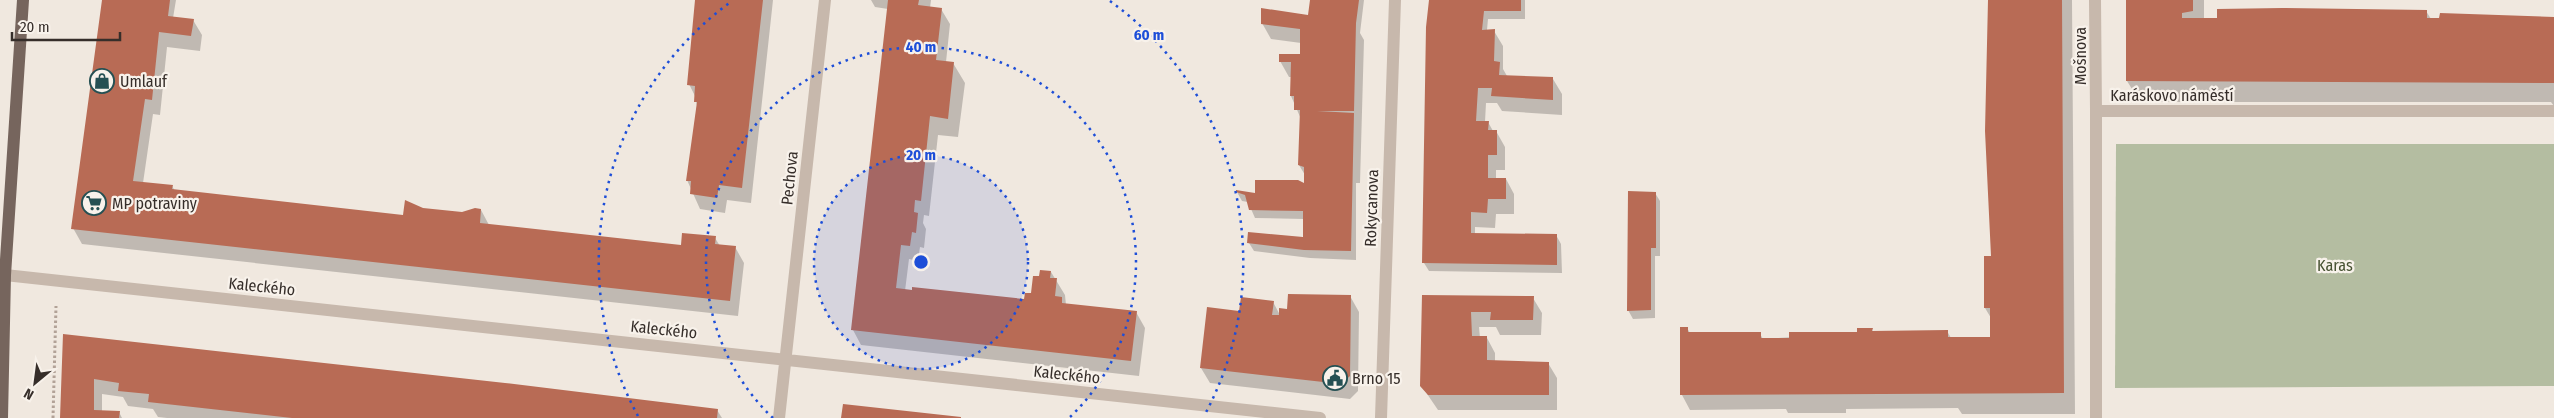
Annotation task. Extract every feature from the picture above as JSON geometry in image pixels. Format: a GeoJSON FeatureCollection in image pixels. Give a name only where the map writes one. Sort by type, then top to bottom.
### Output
{"type":"FeatureCollection","features":[{"type":"Feature","properties":{"kind":"main road"},"geometry":{"type":"LineString","coordinates":[[2,418],[5,275],[23,0]]}},
{"type":"Feature","properties":{"kind":"street","name":"Pechova"},"geometry":{"type":"LineString","coordinates":[[779,418],[825,0]]}},
{"type":"Feature","properties":{"kind":"street","name":"Rokycanova"},"geometry":{"type":"LineString","coordinates":[[1380,418],[1395,0]]}},
{"type":"Feature","properties":{"kind":"street","name":"Mošnova"},"geometry":{"type":"LineString","coordinates":[[2095,0],[2096,111]]}},
{"type":"Feature","properties":{"kind":"street","name":"Karáskovo náměstí"},"geometry":{"type":"LineString","coordinates":[[2096,418],[2096,111],[2554,111]]}},
{"type":"Feature","properties":{"kind":"street","name":"Kaleckého"},"geometry":{"type":"LineString","coordinates":[[5,275],[1320,418]]}},
{"type":"Feature","properties":{"kind":"path"},"geometry":{"type":"LineString","coordinates":[[53,418],[56,280]]}},
{"type":"Feature","properties":{"kind":"green space","name":"Karas"},"geometry":{"type":"Polygon","coordinates":[[[2116,144],[2554,144],[2554,386],[2115,388],[2116,144]]]}},
{"type":"Feature","properties":{"kind":"building"},"geometry":{"type":"Polygon","coordinates":[[[102,0],[170,0],[168,16],[194,19],[191,36],[159,32],[152,100],[145,99],[133,181],[173,185],[172,189],[403,215],[405,200],[423,208],[462,212],[475,208],[481,209],[480,223],[681,245],[682,233],[716,236],[715,244],[736,246],[730,301],[71,229],[102,0]]]}},
{"type":"Feature","properties":{"kind":"building"},"geometry":{"type":"Polygon","coordinates":[[[695,0],[763,0],[742,188],[719,185],[717,198],[690,194],[691,181],[686,181],[697,102],[694,102],[695,86],[687,85],[695,0]]]}},
{"type":"Feature","properties":{"kind":"building"},"geometry":{"type":"Polygon","coordinates":[[[888,0],[919,0],[918,5],[942,8],[936,60],[954,62],[948,119],[930,116],[921,201],[915,200],[914,212],[918,213],[916,233],[912,232],[910,246],[901,245],[896,288],[912,290],[912,287],[1024,299],[1025,293],[1031,293],[1033,276],[1039,276],[1040,270],[1051,271],[1050,278],[1057,278],[1055,296],[1062,297],[1062,303],[1137,311],[1131,361],[851,330],[888,0]]]}},
{"type":"Feature","properties":{"kind":"building"},"geometry":{"type":"Polygon","coordinates":[[[1310,0],[1359,0],[1356,23],[1354,111],[1317,111],[1354,113],[1351,251],[1304,250],[1247,243],[1248,232],[1303,237],[1303,211],[1249,210],[1245,195],[1236,192],[1236,190],[1255,193],[1255,180],[1298,180],[1304,183],[1304,167],[1298,165],[1300,110],[1294,110],[1294,96],[1290,96],[1291,62],[1279,62],[1279,54],[1300,54],[1300,29],[1261,24],[1261,8],[1308,15],[1310,0]]]}},
{"type":"Feature","properties":{"kind":"building"},"geometry":{"type":"Polygon","coordinates":[[[1429,0],[1521,0],[1521,11],[1484,11],[1482,30],[1495,29],[1494,61],[1500,62],[1499,75],[1553,77],[1553,100],[1491,96],[1492,88],[1478,88],[1476,121],[1489,121],[1488,130],[1497,130],[1497,155],[1488,155],[1488,178],[1506,178],[1506,199],[1488,199],[1487,213],[1471,212],[1471,233],[1557,234],[1557,265],[1422,263],[1426,27],[1429,0]]]}},
{"type":"Feature","properties":{"kind":"building"},"geometry":{"type":"Polygon","coordinates":[[[1988,0],[2062,0],[2064,393],[1680,395],[1680,327],[1688,327],[1688,332],[1761,332],[1761,338],[1789,338],[1789,332],[1857,332],[1857,328],[1873,328],[1872,331],[1948,330],[1948,337],[1990,337],[1990,308],[1984,308],[1984,256],[1991,256],[1985,131],[1988,0]]]}},
{"type":"Feature","properties":{"kind":"building"},"geometry":{"type":"Polygon","coordinates":[[[2126,0],[2193,0],[2193,11],[2182,13],[2182,18],[2217,18],[2217,9],[2282,8],[2427,10],[2427,18],[2439,18],[2440,13],[2554,17],[2554,83],[2126,81],[2126,0]]]}},
{"type":"Feature","properties":{"kind":"building"},"geometry":{"type":"Polygon","coordinates":[[[1628,191],[1656,192],[1656,248],[1651,248],[1651,310],[1627,311],[1628,191]]]}},
{"type":"Feature","properties":{"kind":"building"},"geometry":{"type":"Polygon","coordinates":[[[1288,294],[1351,295],[1350,376],[1341,384],[1200,368],[1207,307],[1239,311],[1241,297],[1274,301],[1272,315],[1279,315],[1279,308],[1287,309],[1288,294]]]}},
{"type":"Feature","properties":{"kind":"building"},"geometry":{"type":"Polygon","coordinates":[[[1422,295],[1534,296],[1533,320],[1490,320],[1491,312],[1471,312],[1472,336],[1487,336],[1487,360],[1549,362],[1549,395],[1428,395],[1420,386],[1422,295]]]}},
{"type":"Feature","properties":{"kind":"building"},"geometry":{"type":"Polygon","coordinates":[[[63,334],[505,383],[718,409],[717,418],[292,418],[148,402],[149,394],[118,391],[119,383],[94,379],[94,410],[120,411],[119,418],[60,418],[63,334]]]}},
{"type":"Feature","properties":{"kind":"building"},"geometry":{"type":"Polygon","coordinates":[[[843,404],[961,417],[961,418],[841,418],[843,404]]]}},
{"type":"Feature","properties":{"kind":"place","name":"Umlauf"},"geometry":{"type":"Point","coordinates":[102,81]}},
{"type":"Feature","properties":{"kind":"place","name":"MP potraviny"},"geometry":{"type":"Point","coordinates":[94,203]}},
{"type":"Feature","properties":{"kind":"place","name":"Brno 15"},"geometry":{"type":"Point","coordinates":[1335,378]}}]}
